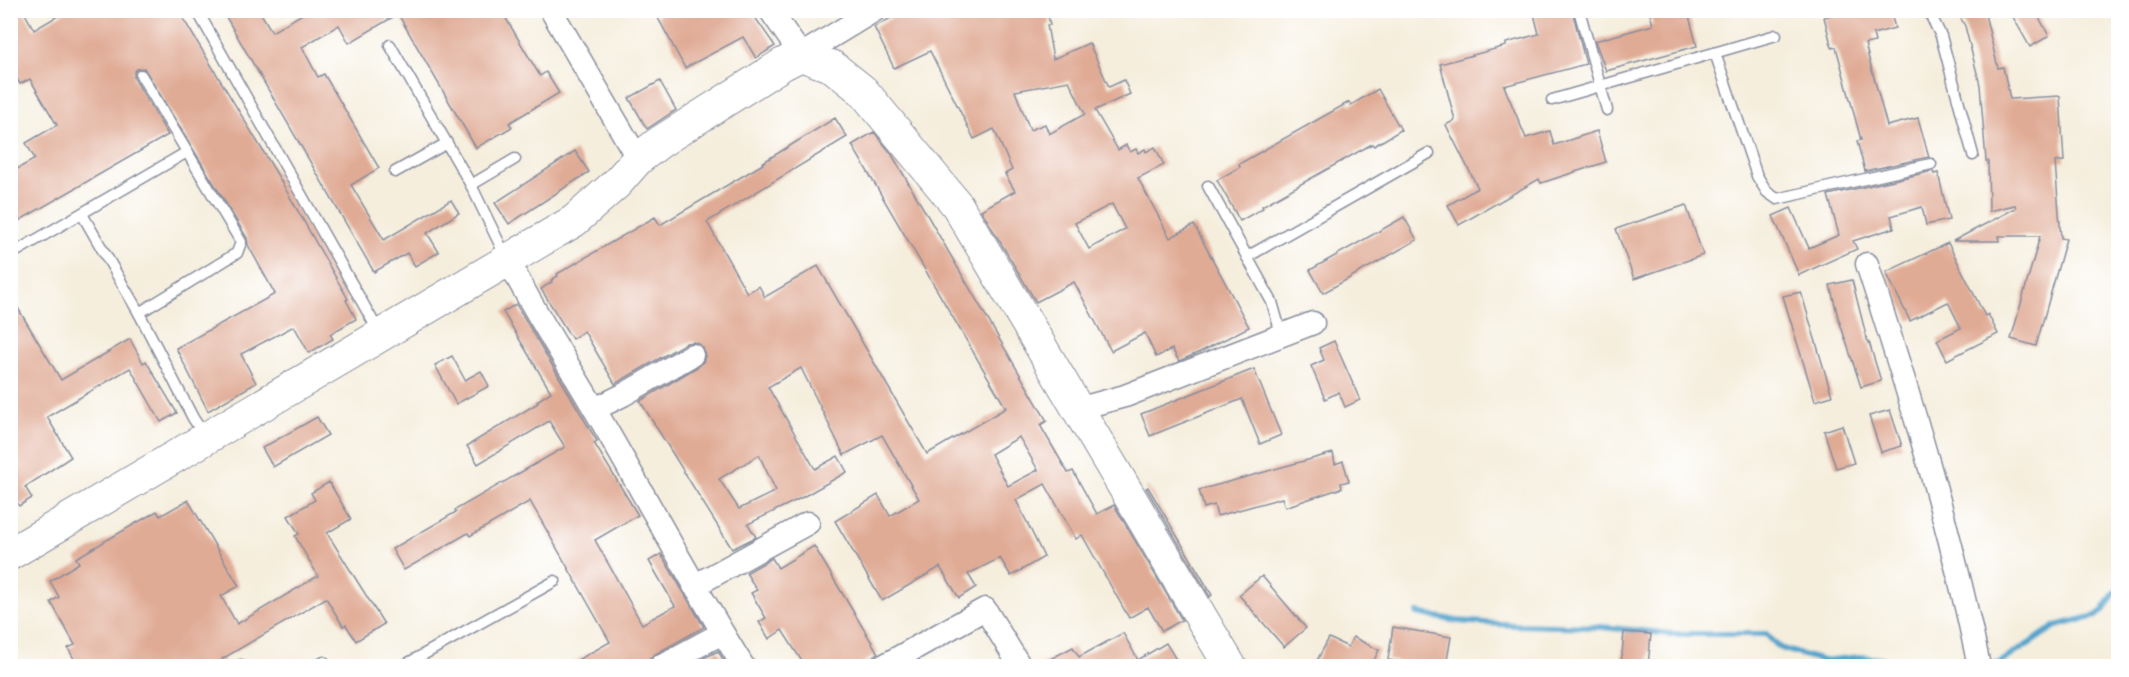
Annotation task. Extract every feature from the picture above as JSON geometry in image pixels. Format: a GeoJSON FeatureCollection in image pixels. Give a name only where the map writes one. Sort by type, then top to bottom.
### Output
{"type":"FeatureCollection","features":[{"type":"Feature","properties":{"kind":"street"},"geometry":{"type":"LineString","coordinates":[[551,10],[638,159]]}},
{"type":"Feature","properties":{"kind":"street"},"geometry":{"type":"LineString","coordinates":[[770,10],[801,55],[833,67],[863,91],[957,205],[1230,666]]}},
{"type":"Feature","properties":{"kind":"street"},"geometry":{"type":"LineString","coordinates":[[10,554],[574,221],[617,183],[638,159],[660,142],[783,64],[874,10]]}},
{"type":"Feature","properties":{"kind":"street"},"geometry":{"type":"LineString","coordinates":[[508,260],[522,288],[595,409],[694,585],[743,666]]}},
{"type":"Feature","properties":{"kind":"street"},"geometry":{"type":"LineString","coordinates":[[1867,264],[1908,390],[1970,619],[1979,666]]}},
{"type":"Feature","properties":{"kind":"street"},"geometry":{"type":"LineString","coordinates":[[1077,410],[1125,396],[1282,337],[1313,323]]}},
{"type":"Feature","properties":{"kind":"street"},"geometry":{"type":"LineString","coordinates":[[595,409],[692,355]]}},
{"type":"Feature","properties":{"kind":"street"},"geometry":{"type":"LineString","coordinates":[[694,585],[808,523]]}},
{"type":"Feature","properties":{"kind":"street"},"geometry":{"type":"LineString","coordinates":[[883,666],[985,609],[1020,666]]}},
{"type":"Feature","properties":{"kind":"street"},"geometry":{"type":"LineString","coordinates":[[661,666],[722,633]]}},
{"type":"Feature","properties":{"kind":"lane"},"geometry":{"type":"LineString","coordinates":[[201,10],[198,12],[381,334]]}},
{"type":"Feature","properties":{"kind":"lane"},"geometry":{"type":"LineString","coordinates":[[1579,10],[1607,110]]}},
{"type":"Feature","properties":{"kind":"lane"},"geometry":{"type":"LineString","coordinates":[[1928,10],[1941,36],[1973,155]]}},
{"type":"Feature","properties":{"kind":"lane"},"geometry":{"type":"LineString","coordinates":[[1552,100],[1776,35]]}},
{"type":"Feature","properties":{"kind":"lane"},"geometry":{"type":"LineString","coordinates":[[390,45],[471,185],[508,260]]}},
{"type":"Feature","properties":{"kind":"lane"},"geometry":{"type":"LineString","coordinates":[[1714,53],[1757,176],[1767,192],[1777,199],[1931,164]]}},
{"type":"Feature","properties":{"kind":"lane"},"geometry":{"type":"LineString","coordinates":[[139,313],[237,253],[241,242],[141,75]]}},
{"type":"Feature","properties":{"kind":"lane"},"geometry":{"type":"LineString","coordinates":[[395,172],[447,143]]}},
{"type":"Feature","properties":{"kind":"lane"},"geometry":{"type":"LineString","coordinates":[[10,255],[187,152]]}},
{"type":"Feature","properties":{"kind":"lane"},"geometry":{"type":"LineString","coordinates":[[1247,257],[1429,153]]}},
{"type":"Feature","properties":{"kind":"lane"},"geometry":{"type":"LineString","coordinates":[[471,185],[515,159]]}},
{"type":"Feature","properties":{"kind":"lane"},"geometry":{"type":"LineString","coordinates":[[1208,186],[1272,302],[1282,337]]}},
{"type":"Feature","properties":{"kind":"lane"},"geometry":{"type":"LineString","coordinates":[[82,214],[139,313],[193,418],[206,438]]}},
{"type":"Feature","properties":{"kind":"lane"},"geometry":{"type":"LineString","coordinates":[[403,666],[555,581]]}},
{"type":"Feature","properties":{"kind":"lane"},"geometry":{"type":"LineString","coordinates":[[317,666],[324,662],[327,666]]}},
{"type":"Feature","properties":{"kind":"building"},"geometry":{"type":"Polygon","coordinates":[[[10,10],[23,10],[34,30],[68,10],[178,10],[278,176],[348,299],[346,300],[356,319],[330,334],[333,339],[309,353],[294,326],[241,354],[256,383],[208,411],[176,348],[275,294],[248,245],[247,238],[144,68],[134,72],[134,78],[168,135],[10,226],[10,173],[35,159],[26,143],[57,125],[30,79],[20,84],[10,68],[10,10]]]}},
{"type":"Feature","properties":{"kind":"building"},"geometry":{"type":"Polygon","coordinates":[[[222,10],[259,10],[272,32],[309,10],[501,10],[540,76],[546,72],[559,93],[509,123],[512,127],[476,148],[398,14],[349,43],[339,25],[302,47],[318,77],[324,74],[379,168],[351,185],[384,240],[451,200],[459,213],[427,233],[439,252],[415,266],[407,253],[374,272],[222,10]]]}},
{"type":"Feature","properties":{"kind":"building"},"geometry":{"type":"Polygon","coordinates":[[[668,10],[750,10],[775,46],[756,58],[743,37],[685,68],[657,16],[668,10]]]}},
{"type":"Feature","properties":{"kind":"building"},"geometry":{"type":"Polygon","coordinates":[[[906,10],[1047,10],[1050,25],[1047,25],[1053,59],[1089,43],[1109,87],[1124,80],[1130,94],[1095,110],[1118,150],[1126,145],[1130,152],[1136,149],[1138,153],[1155,147],[1164,165],[1138,178],[1170,238],[1194,225],[1249,327],[1179,361],[1172,349],[1156,357],[1145,333],[1111,351],[1074,282],[1036,302],[981,210],[1015,191],[1005,174],[1012,170],[994,129],[974,139],[930,51],[894,68],[874,27],[906,10]],[[1069,81],[1015,91],[1030,130],[1045,124],[1049,134],[1085,114],[1069,81]],[[1112,204],[1075,223],[1089,249],[1125,229],[1112,204]]]}},
{"type":"Feature","properties":{"kind":"building"},"geometry":{"type":"Polygon","coordinates":[[[1533,10],[1572,10],[1586,64],[1504,86],[1526,138],[1550,131],[1554,145],[1597,131],[1606,162],[1541,183],[1539,179],[1459,225],[1448,205],[1478,188],[1446,125],[1455,120],[1440,64],[1506,46],[1506,43],[1539,34],[1533,10]]]}},
{"type":"Feature","properties":{"kind":"building"},"geometry":{"type":"Polygon","coordinates":[[[1649,10],[1682,10],[1684,17],[1689,16],[1697,46],[1606,71],[1595,41],[1653,25],[1649,10]]]}},
{"type":"Feature","properties":{"kind":"building"},"geometry":{"type":"Polygon","coordinates":[[[1848,10],[1890,10],[1895,28],[1873,34],[1875,42],[1865,44],[1887,126],[1918,118],[1929,157],[1865,171],[1857,141],[1861,140],[1836,47],[1832,48],[1824,17],[1848,10]]]}},
{"type":"Feature","properties":{"kind":"building"},"geometry":{"type":"Polygon","coordinates":[[[1956,10],[1984,10],[1998,68],[2003,67],[2010,99],[2060,96],[2064,161],[2055,162],[2061,238],[2066,239],[2036,346],[2011,339],[2040,236],[1999,236],[2000,241],[1953,241],[2016,208],[2015,205],[1989,211],[1988,161],[1986,161],[1980,85],[1965,26],[1956,10]]]}},
{"type":"Feature","properties":{"kind":"building"},"geometry":{"type":"Polygon","coordinates":[[[2009,10],[2035,10],[2049,36],[2030,47],[2009,10]]]}},
{"type":"Feature","properties":{"kind":"building"},"geometry":{"type":"Polygon","coordinates":[[[660,81],[676,110],[647,129],[629,98],[660,81]]]}},
{"type":"Feature","properties":{"kind":"building"},"geometry":{"type":"Polygon","coordinates":[[[1378,89],[1401,130],[1262,206],[1263,208],[1240,221],[1217,180],[1240,167],[1239,164],[1349,102],[1351,105],[1378,89]]]}},
{"type":"Feature","properties":{"kind":"building"},"geometry":{"type":"Polygon","coordinates":[[[835,118],[847,137],[707,222],[747,293],[759,286],[765,297],[818,266],[927,454],[1006,408],[852,145],[874,132],[891,153],[1047,421],[1040,425],[1068,473],[1073,471],[1097,514],[1114,505],[1182,620],[1162,631],[1148,607],[1129,618],[1082,535],[1076,539],[1045,484],[1016,500],[1044,557],[1011,576],[1000,558],[968,574],[976,587],[959,598],[940,567],[882,601],[835,521],[878,495],[890,516],[919,499],[882,435],[844,455],[801,368],[768,387],[815,469],[838,456],[847,472],[748,524],[756,537],[732,549],[640,401],[699,366],[705,356],[703,348],[693,342],[686,343],[615,384],[584,331],[572,339],[541,289],[552,282],[551,280],[558,276],[557,274],[655,217],[660,225],[835,118]],[[1019,437],[991,454],[1008,486],[1038,470],[1019,437]],[[759,455],[719,479],[739,509],[776,491],[759,455]]]}},
{"type":"Feature","properties":{"kind":"building"},"geometry":{"type":"Polygon","coordinates":[[[575,151],[589,172],[509,224],[495,203],[575,151]]]}},
{"type":"Feature","properties":{"kind":"building"},"geometry":{"type":"Polygon","coordinates":[[[1933,171],[1934,174],[1938,173],[1949,220],[1926,225],[1922,207],[1891,216],[1894,228],[1853,241],[1857,249],[1799,275],[1773,216],[1791,208],[1809,248],[1839,235],[1828,195],[1933,171]]]}},
{"type":"Feature","properties":{"kind":"building"},"geometry":{"type":"Polygon","coordinates":[[[1686,205],[1703,255],[1634,279],[1616,229],[1686,205]]]}},
{"type":"Feature","properties":{"kind":"building"},"geometry":{"type":"Polygon","coordinates":[[[1404,217],[1417,240],[1323,293],[1310,270],[1404,217]]]}},
{"type":"Feature","properties":{"kind":"building"},"geometry":{"type":"Polygon","coordinates":[[[1948,243],[1985,316],[1988,314],[1998,334],[1947,360],[1937,340],[1961,328],[1948,302],[1910,321],[1886,272],[1948,243]]]}},
{"type":"Feature","properties":{"kind":"building"},"geometry":{"type":"Polygon","coordinates":[[[1852,280],[1868,343],[1881,381],[1861,387],[1830,285],[1852,280]]]}},
{"type":"Feature","properties":{"kind":"building"},"geometry":{"type":"Polygon","coordinates":[[[1801,292],[1832,396],[1815,401],[1783,296],[1801,292]]]}},
{"type":"Feature","properties":{"kind":"building"},"geometry":{"type":"Polygon","coordinates":[[[10,295],[61,380],[130,339],[143,363],[146,361],[177,413],[161,422],[130,368],[47,417],[71,457],[25,487],[32,498],[19,506],[12,495],[10,496],[10,295]]]}},
{"type":"Feature","properties":{"kind":"building"},"geometry":{"type":"Polygon","coordinates":[[[516,304],[597,441],[594,443],[638,515],[595,540],[642,624],[675,606],[649,561],[661,554],[704,627],[655,654],[649,659],[648,666],[567,666],[610,642],[530,501],[470,536],[468,533],[404,570],[392,549],[565,447],[549,421],[478,464],[467,446],[538,403],[537,401],[551,392],[503,312],[516,304]]]}},
{"type":"Feature","properties":{"kind":"building"},"geometry":{"type":"Polygon","coordinates":[[[1334,341],[1360,400],[1345,407],[1339,392],[1325,399],[1311,366],[1324,360],[1319,348],[1334,341]]]}},
{"type":"Feature","properties":{"kind":"building"},"geometry":{"type":"Polygon","coordinates":[[[452,356],[465,380],[481,371],[489,386],[456,404],[435,365],[452,356]]]}},
{"type":"Feature","properties":{"kind":"building"},"geometry":{"type":"Polygon","coordinates":[[[1254,369],[1281,435],[1260,444],[1242,399],[1150,436],[1141,414],[1254,369]]]}},
{"type":"Feature","properties":{"kind":"building"},"geometry":{"type":"Polygon","coordinates":[[[1890,410],[1902,446],[1881,452],[1869,416],[1890,410]]]}},
{"type":"Feature","properties":{"kind":"building"},"geometry":{"type":"Polygon","coordinates":[[[317,417],[328,435],[273,467],[262,448],[317,417]]]}},
{"type":"Feature","properties":{"kind":"building"},"geometry":{"type":"Polygon","coordinates":[[[1842,425],[1854,463],[1836,468],[1824,431],[1842,425]]]}},
{"type":"Feature","properties":{"kind":"building"},"geometry":{"type":"Polygon","coordinates":[[[1333,453],[1335,464],[1343,461],[1349,481],[1341,483],[1342,488],[1285,507],[1282,498],[1217,516],[1214,505],[1204,508],[1199,490],[1333,453]]]}},
{"type":"Feature","properties":{"kind":"building"},"geometry":{"type":"Polygon","coordinates":[[[329,482],[351,519],[327,533],[384,624],[356,641],[346,625],[343,626],[326,598],[222,659],[227,666],[78,666],[68,648],[75,645],[51,602],[59,597],[50,581],[79,563],[76,558],[157,511],[160,516],[188,500],[239,586],[221,596],[237,624],[318,576],[295,536],[299,534],[288,516],[315,500],[311,493],[329,482]]]}},
{"type":"Feature","properties":{"kind":"building"},"geometry":{"type":"Polygon","coordinates":[[[1148,487],[1212,595],[1210,597],[1146,488],[1148,487]]]}},
{"type":"Feature","properties":{"kind":"building"},"geometry":{"type":"Polygon","coordinates":[[[814,546],[878,653],[859,666],[805,666],[782,630],[769,639],[759,622],[766,618],[751,593],[757,590],[746,573],[772,558],[778,568],[814,546]]]}},
{"type":"Feature","properties":{"kind":"building"},"geometry":{"type":"Polygon","coordinates":[[[1262,576],[1306,628],[1284,647],[1239,595],[1262,576]]]}},
{"type":"Feature","properties":{"kind":"building"},"geometry":{"type":"Polygon","coordinates":[[[1393,627],[1451,637],[1446,666],[1425,666],[1388,660],[1393,627]]]}},
{"type":"Feature","properties":{"kind":"building"},"geometry":{"type":"Polygon","coordinates":[[[1624,632],[1651,634],[1648,666],[1621,666],[1624,632]]]}},
{"type":"Feature","properties":{"kind":"building"},"geometry":{"type":"Polygon","coordinates":[[[1123,633],[1138,660],[1166,643],[1180,666],[1037,666],[1073,647],[1079,657],[1123,633]]]}},
{"type":"Feature","properties":{"kind":"building"},"geometry":{"type":"Polygon","coordinates":[[[1353,637],[1379,650],[1371,666],[1314,666],[1329,638],[1348,647],[1353,637]]]}},
{"type":"Feature","properties":{"kind":"building"},"geometry":{"type":"Polygon","coordinates":[[[718,651],[727,666],[688,666],[718,651]]]}},
{"type":"Feature","properties":{"kind":"waterway"},"geometry":{"type":"LineString","coordinates":[[1985,666],[1998,664],[2056,626],[2096,616],[2103,611],[2114,593],[2118,591]]}},
{"type":"Feature","properties":{"kind":"waterway"},"geometry":{"type":"LineString","coordinates":[[1417,613],[1457,621],[1514,625],[1602,627],[1672,634],[1766,634],[1780,648],[1823,661],[1860,657],[1912,666]]}},
{"type":"Feature","properties":{"kind":"waterway"},"geometry":{"type":"LineString","coordinates":[[1915,666],[1933,666]]}}]}
